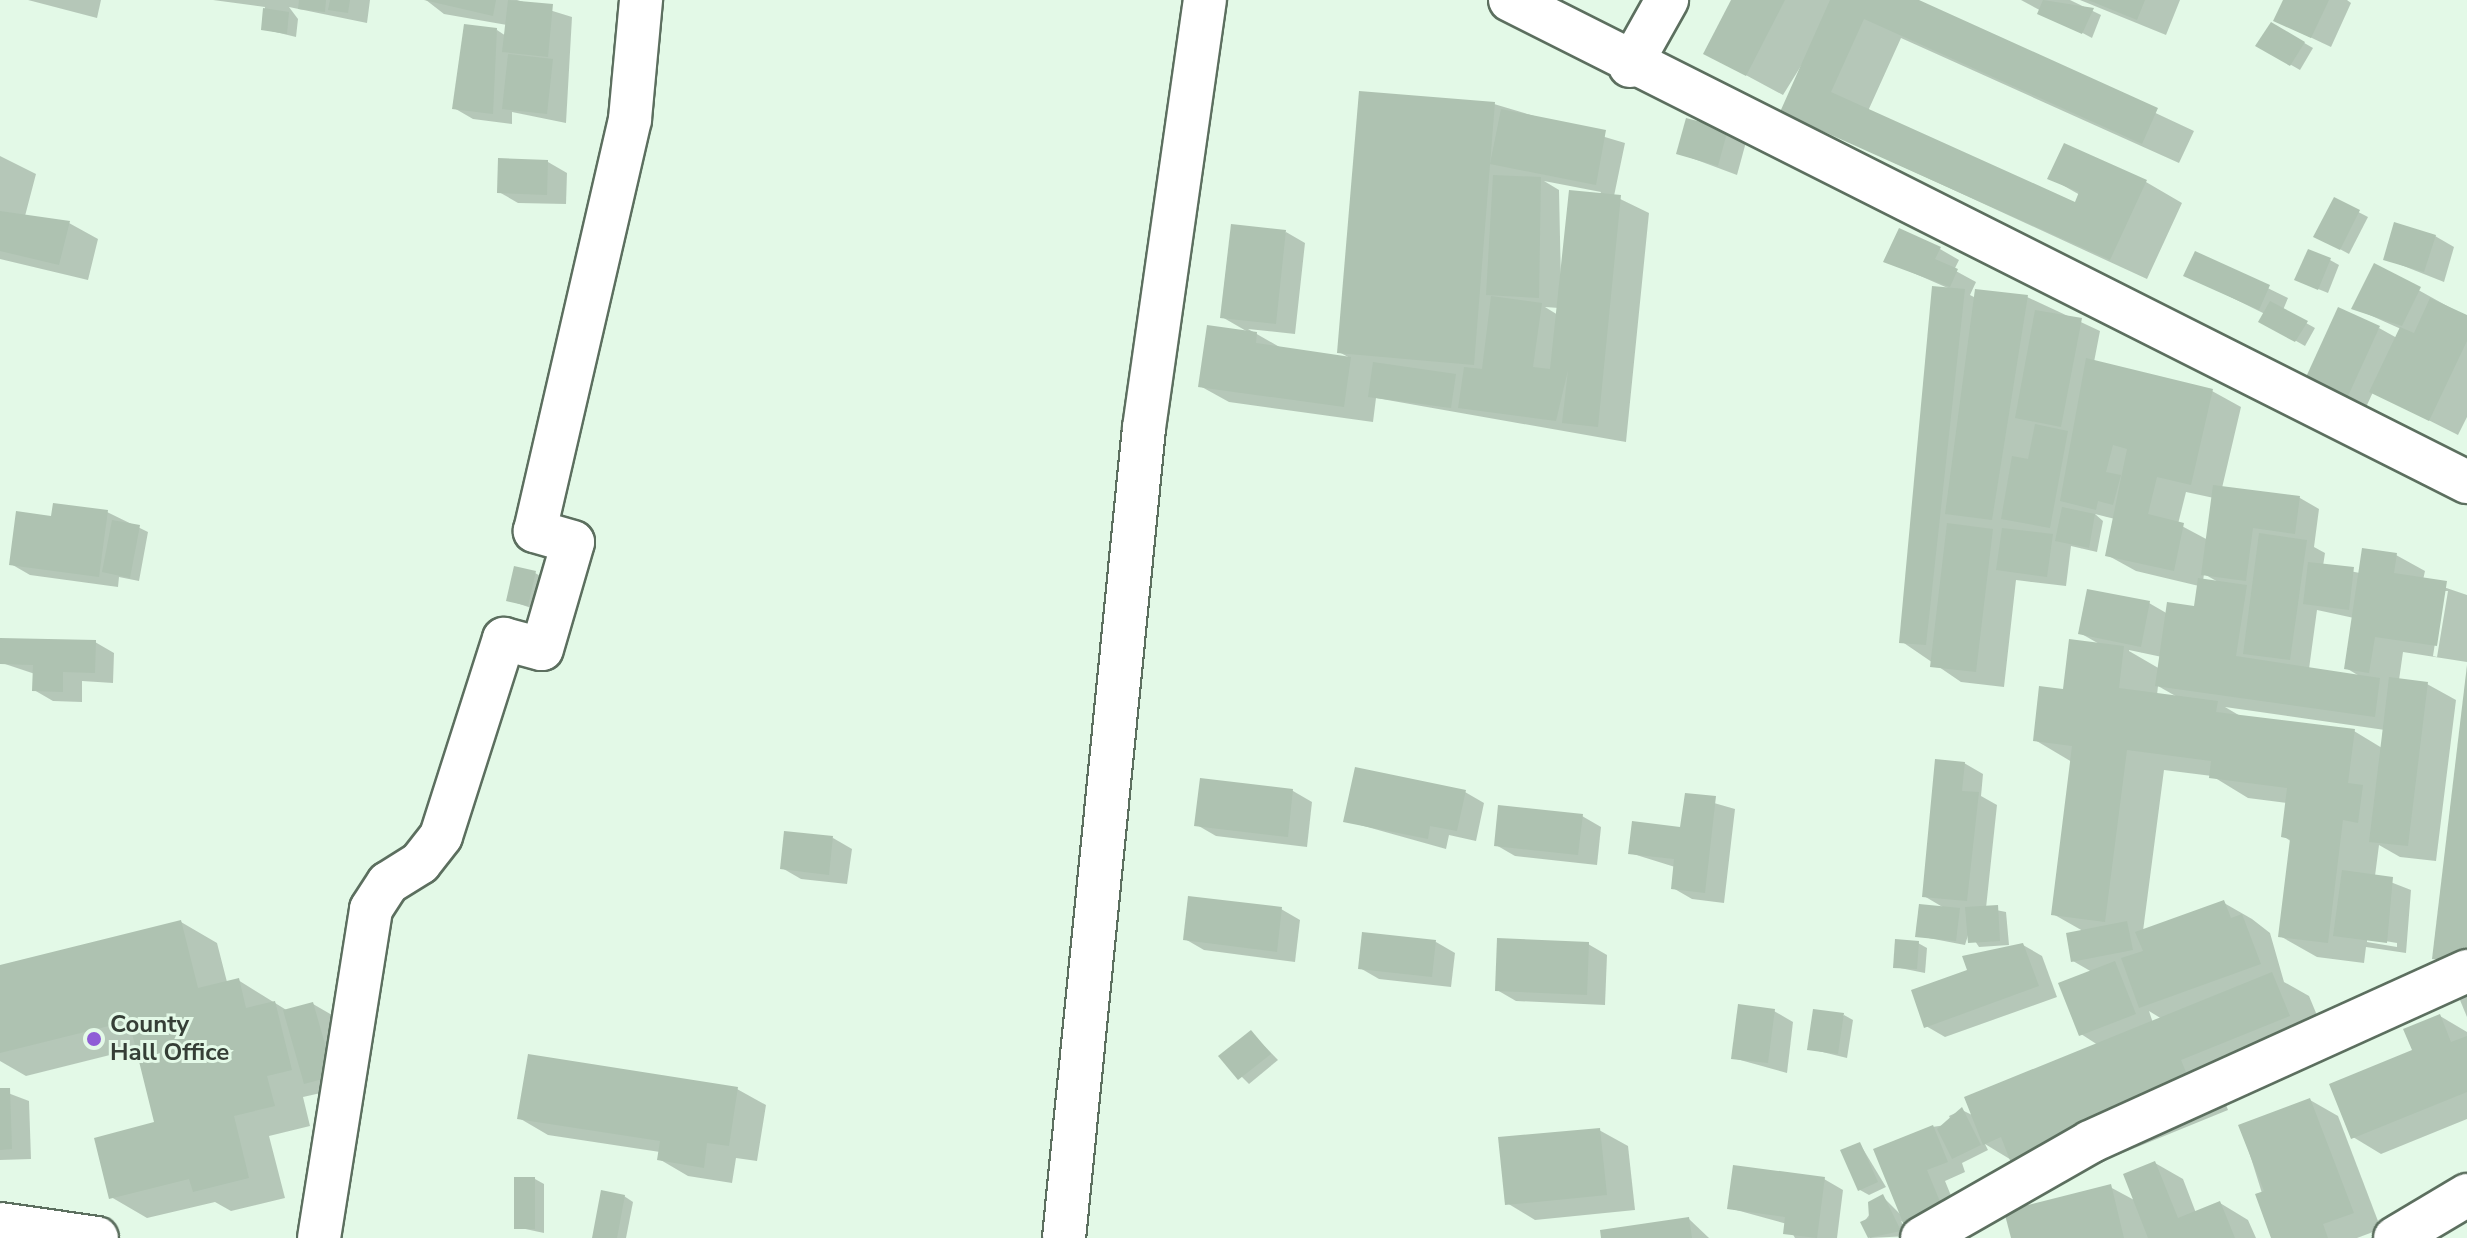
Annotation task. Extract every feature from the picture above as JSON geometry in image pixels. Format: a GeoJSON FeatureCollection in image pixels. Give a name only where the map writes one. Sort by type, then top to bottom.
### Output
{"type":"FeatureCollection","features":[{"type":"Feature","properties":{"kind":"street"},"geometry":{"type":"LineString","coordinates":[[319,1238],[371,909],[388,883],[420,863],[441,836],[504,639],[542,649],[573,542],[535,531],[630,119],[641,0]]}},
{"type":"Feature","properties":{"kind":"street"},"geometry":{"type":"LineString","coordinates":[[1064,1238],[1142,444],[1205,0]]}},
{"type":"Feature","properties":{"kind":"street"},"geometry":{"type":"LineString","coordinates":[[1510,0],[1630,66],[2467,482]]}},
{"type":"Feature","properties":{"kind":"street"},"geometry":{"type":"LineString","coordinates":[[1630,66],[1667,0]]}},
{"type":"Feature","properties":{"kind":"street"},"geometry":{"type":"LineString","coordinates":[[1922,1238],[1971,1203],[2090,1142],[2467,971]]}},
{"type":"Feature","properties":{"kind":"street"},"geometry":{"type":"LineString","coordinates":[[2395,1238],[2467,1195]]}},
{"type":"Feature","properties":{"kind":"street"},"geometry":{"type":"LineString","coordinates":[[0,1224],[97,1238]]}},
{"type":"Feature","properties":{"kind":"building"},"geometry":{"type":"Polygon","coordinates":[[[299,0],[326,0],[325,12],[298,9],[299,0]]]}},
{"type":"Feature","properties":{"kind":"building"},"geometry":{"type":"Polygon","coordinates":[[[330,0],[350,0],[348,13],[328,10],[330,0]]]}},
{"type":"Feature","properties":{"kind":"building"},"geometry":{"type":"Polygon","coordinates":[[[424,0],[496,0],[493,16],[424,0]]]}},
{"type":"Feature","properties":{"kind":"building"},"geometry":{"type":"Polygon","coordinates":[[[508,0],[553,4],[548,57],[502,52],[508,0]]]}},
{"type":"Feature","properties":{"kind":"building"},"geometry":{"type":"Polygon","coordinates":[[[1731,0],[1785,0],[1746,76],[1703,54],[1731,0]]]}},
{"type":"Feature","properties":{"kind":"building"},"geometry":{"type":"Polygon","coordinates":[[[1830,0],[1919,0],[2158,108],[2142,144],[1864,19],[1831,92],[2075,202],[2079,192],[2047,179],[2064,143],[2147,180],[2110,260],[1780,112],[1830,0]]]}},
{"type":"Feature","properties":{"kind":"building"},"geometry":{"type":"Polygon","coordinates":[[[2043,0],[2094,8],[2082,34],[2037,14],[2043,0]]]}},
{"type":"Feature","properties":{"kind":"building"},"geometry":{"type":"Polygon","coordinates":[[[2088,0],[2145,0],[2137,20],[2088,0]]]}},
{"type":"Feature","properties":{"kind":"building"},"geometry":{"type":"Polygon","coordinates":[[[2283,0],[2329,0],[2311,38],[2273,21],[2283,0]]]}},
{"type":"Feature","properties":{"kind":"building"},"geometry":{"type":"Polygon","coordinates":[[[263,8],[289,12],[287,34],[261,30],[263,8]]]}},
{"type":"Feature","properties":{"kind":"building"},"geometry":{"type":"Polygon","coordinates":[[[2271,22],[2305,42],[2290,66],[2255,46],[2271,22]]]}},
{"type":"Feature","properties":{"kind":"building"},"geometry":{"type":"Polygon","coordinates":[[[464,24],[497,28],[493,114],[452,109],[464,24]]]}},
{"type":"Feature","properties":{"kind":"building"},"geometry":{"type":"Polygon","coordinates":[[[508,54],[553,59],[547,114],[502,109],[508,54]]]}},
{"type":"Feature","properties":{"kind":"building"},"geometry":{"type":"Polygon","coordinates":[[[1359,91],[1495,102],[1474,365],[1337,353],[1359,91]]]}},
{"type":"Feature","properties":{"kind":"building"},"geometry":{"type":"Polygon","coordinates":[[[1501,109],[1606,130],[1596,185],[1490,164],[1501,109]]]}},
{"type":"Feature","properties":{"kind":"building"},"geometry":{"type":"Polygon","coordinates":[[[1686,118],[1728,129],[1718,166],[1676,154],[1686,118]]]}},
{"type":"Feature","properties":{"kind":"building"},"geometry":{"type":"Polygon","coordinates":[[[498,158],[548,160],[547,195],[497,193],[498,158]]]}},
{"type":"Feature","properties":{"kind":"building"},"geometry":{"type":"Polygon","coordinates":[[[1493,175],[1541,177],[1539,298],[1486,295],[1493,175]]]}},
{"type":"Feature","properties":{"kind":"building"},"geometry":{"type":"Polygon","coordinates":[[[1569,190],[1621,195],[1598,427],[1562,423],[1568,370],[1556,421],[1458,408],[1464,367],[1482,369],[1491,296],[1542,303],[1533,367],[1550,369],[1569,190]]]}},
{"type":"Feature","properties":{"kind":"building"},"geometry":{"type":"Polygon","coordinates":[[[2334,197],[2360,210],[2340,250],[2313,237],[2334,197]]]}},
{"type":"Feature","properties":{"kind":"building"},"geometry":{"type":"Polygon","coordinates":[[[0,211],[70,221],[59,265],[0,251],[0,211]]]}},
{"type":"Feature","properties":{"kind":"building"},"geometry":{"type":"Polygon","coordinates":[[[2394,222],[2436,235],[2424,272],[2383,260],[2394,222]]]}},
{"type":"Feature","properties":{"kind":"building"},"geometry":{"type":"Polygon","coordinates":[[[1231,224],[1286,230],[1276,324],[1220,318],[1231,224]]]}},
{"type":"Feature","properties":{"kind":"building"},"geometry":{"type":"Polygon","coordinates":[[[1899,228],[1941,247],[1935,259],[1958,269],[1950,287],[1883,262],[1899,228]]]}},
{"type":"Feature","properties":{"kind":"building"},"geometry":{"type":"Polygon","coordinates":[[[2308,249],[2331,258],[2318,290],[2294,280],[2308,249]]]}},
{"type":"Feature","properties":{"kind":"building"},"geometry":{"type":"Polygon","coordinates":[[[2195,251],[2270,285],[2259,310],[2183,276],[2195,251]]]}},
{"type":"Feature","properties":{"kind":"building"},"geometry":{"type":"Polygon","coordinates":[[[2374,263],[2421,287],[2402,326],[2351,309],[2374,263]]]}},
{"type":"Feature","properties":{"kind":"building"},"geometry":{"type":"Polygon","coordinates":[[[1932,286],[1965,289],[1926,645],[1899,643],[1932,286]]]}},
{"type":"Feature","properties":{"kind":"building"},"geometry":{"type":"Polygon","coordinates":[[[1975,289],[2028,295],[1992,520],[1945,514],[1975,289]]]}},
{"type":"Feature","properties":{"kind":"building"},"geometry":{"type":"Polygon","coordinates":[[[2430,298],[2467,315],[2467,341],[2429,421],[2369,392],[2400,327],[2414,333],[2430,298]]]}},
{"type":"Feature","properties":{"kind":"building"},"geometry":{"type":"Polygon","coordinates":[[[2270,301],[2308,321],[2295,342],[2258,322],[2270,301]]]}},
{"type":"Feature","properties":{"kind":"building"},"geometry":{"type":"Polygon","coordinates":[[[2338,307],[2380,326],[2343,407],[2301,388],[2338,307]]]}},
{"type":"Feature","properties":{"kind":"building"},"geometry":{"type":"Polygon","coordinates":[[[2035,310],[2082,318],[2061,427],[2015,418],[2035,310]]]}},
{"type":"Feature","properties":{"kind":"building"},"geometry":{"type":"Polygon","coordinates":[[[1207,325],[1257,332],[1256,343],[1351,357],[1344,407],[1198,387],[1207,325]]]}},
{"type":"Feature","properties":{"kind":"building"},"geometry":{"type":"Polygon","coordinates":[[[2086,358],[2213,389],[2191,485],[2157,477],[2148,514],[2184,523],[2174,571],[2105,556],[2127,449],[2113,445],[2106,472],[2121,475],[2113,505],[2098,501],[2096,510],[2060,501],[2086,358]]]}},
{"type":"Feature","properties":{"kind":"building"},"geometry":{"type":"Polygon","coordinates":[[[1373,362],[1456,374],[1451,408],[1368,397],[1373,362]]]}},
{"type":"Feature","properties":{"kind":"building"},"geometry":{"type":"Polygon","coordinates":[[[2035,424],[2068,431],[2050,528],[2001,519],[2012,456],[2028,459],[2035,424]]]}},
{"type":"Feature","properties":{"kind":"building"},"geometry":{"type":"Polygon","coordinates":[[[2213,485],[2300,496],[2295,534],[2253,528],[2246,581],[2201,575],[2213,485]]]}},
{"type":"Feature","properties":{"kind":"building"},"geometry":{"type":"Polygon","coordinates":[[[53,503],[108,510],[99,577],[9,565],[16,511],[51,516],[53,503]]]}},
{"type":"Feature","properties":{"kind":"building"},"geometry":{"type":"Polygon","coordinates":[[[2062,507],[2095,514],[2089,548],[2055,541],[2062,507]]]}},
{"type":"Feature","properties":{"kind":"building"},"geometry":{"type":"Polygon","coordinates":[[[112,520],[140,525],[130,578],[102,572],[112,520]]]}},
{"type":"Feature","properties":{"kind":"building"},"geometry":{"type":"Polygon","coordinates":[[[1947,523],[1993,529],[1976,672],[1930,667],[1947,523]]]}},
{"type":"Feature","properties":{"kind":"building"},"geometry":{"type":"Polygon","coordinates":[[[2002,528],[2053,534],[2047,577],[1996,570],[2002,528]]]}},
{"type":"Feature","properties":{"kind":"building"},"geometry":{"type":"Polygon","coordinates":[[[2259,533],[2307,540],[2290,660],[2243,654],[2259,533]]]}},
{"type":"Feature","properties":{"kind":"building"},"geometry":{"type":"Polygon","coordinates":[[[2362,548],[2397,553],[2394,573],[2447,581],[2437,646],[2375,637],[2369,673],[2344,669],[2362,548]]]}},
{"type":"Feature","properties":{"kind":"building"},"geometry":{"type":"Polygon","coordinates":[[[2308,562],[2354,567],[2349,610],[2303,604],[2308,562]]]}},
{"type":"Feature","properties":{"kind":"building"},"geometry":{"type":"Polygon","coordinates":[[[514,566],[536,571],[528,606],[506,601],[514,566]]]}},
{"type":"Feature","properties":{"kind":"building"},"geometry":{"type":"Polygon","coordinates":[[[2198,578],[2247,585],[2236,656],[2380,678],[2375,717],[2155,686],[2167,602],[2194,606],[2198,578]]]}},
{"type":"Feature","properties":{"kind":"building"},"geometry":{"type":"Polygon","coordinates":[[[2087,589],[2150,601],[2141,647],[2078,634],[2087,589]]]}},
{"type":"Feature","properties":{"kind":"building"},"geometry":{"type":"Polygon","coordinates":[[[0,638],[96,640],[95,673],[63,672],[63,692],[32,691],[33,665],[0,664],[0,638]]]}},
{"type":"Feature","properties":{"kind":"building"},"geometry":{"type":"Polygon","coordinates":[[[2069,639],[2124,646],[2119,688],[2218,701],[2216,712],[2355,729],[2348,783],[2363,785],[2358,823],[2343,820],[2328,943],[2278,937],[2290,839],[2281,837],[2287,788],[2209,778],[2211,761],[2127,750],[2105,922],[2051,915],[2072,746],[2033,741],[2039,686],[2063,689],[2069,639]]]}},
{"type":"Feature","properties":{"kind":"building"},"geometry":{"type":"Polygon","coordinates":[[[2467,665],[2467,962],[2432,959],[2467,665]]]}},
{"type":"Feature","properties":{"kind":"building"},"geometry":{"type":"Polygon","coordinates":[[[2389,677],[2428,682],[2408,846],[2369,842],[2389,677]]]}},
{"type":"Feature","properties":{"kind":"building"},"geometry":{"type":"Polygon","coordinates":[[[1935,759],[1965,762],[1962,791],[1979,792],[1967,901],[1922,897],[1935,759]]]}},
{"type":"Feature","properties":{"kind":"building"},"geometry":{"type":"Polygon","coordinates":[[[1355,767],[1466,790],[1457,831],[1430,826],[1428,839],[1343,822],[1355,767]]]}},
{"type":"Feature","properties":{"kind":"building"},"geometry":{"type":"Polygon","coordinates":[[[1200,778],[1293,789],[1288,837],[1194,826],[1200,778]]]}},
{"type":"Feature","properties":{"kind":"building"},"geometry":{"type":"Polygon","coordinates":[[[1685,793],[1716,796],[1705,893],[1671,889],[1674,859],[1628,854],[1632,821],[1680,827],[1685,793]]]}},
{"type":"Feature","properties":{"kind":"building"},"geometry":{"type":"Polygon","coordinates":[[[1498,805],[1583,814],[1578,855],[1494,846],[1498,805]]]}},
{"type":"Feature","properties":{"kind":"building"},"geometry":{"type":"Polygon","coordinates":[[[784,831],[833,836],[829,875],[780,869],[784,831]]]}},
{"type":"Feature","properties":{"kind":"building"},"geometry":{"type":"Polygon","coordinates":[[[2342,870],[2393,877],[2387,943],[2333,936],[2342,870]]]}},
{"type":"Feature","properties":{"kind":"building"},"geometry":{"type":"Polygon","coordinates":[[[1188,896],[1282,907],[1277,952],[1183,940],[1188,896]]]}},
{"type":"Feature","properties":{"kind":"building"},"geometry":{"type":"Polygon","coordinates":[[[2224,900],[2231,918],[2242,914],[2261,964],[2139,1008],[2121,958],[2143,951],[2135,932],[2224,900]]]}},
{"type":"Feature","properties":{"kind":"building"},"geometry":{"type":"Polygon","coordinates":[[[1919,904],[1960,908],[1956,941],[1915,937],[1919,904]]]}},
{"type":"Feature","properties":{"kind":"building"},"geometry":{"type":"Polygon","coordinates":[[[1998,905],[2000,941],[1968,943],[1965,907],[1998,905]]]}},
{"type":"Feature","properties":{"kind":"building"},"geometry":{"type":"Polygon","coordinates":[[[181,920],[198,988],[239,978],[246,1008],[275,1001],[292,1070],[267,1076],[275,1106],[234,1116],[249,1178],[193,1192],[189,1179],[109,1199],[94,1138],[154,1122],[129,1021],[0,1053],[0,965],[181,920]]]}},
{"type":"Feature","properties":{"kind":"building"},"geometry":{"type":"Polygon","coordinates":[[[2127,921],[2133,950],[2071,962],[2066,933],[2127,921]]]}},
{"type":"Feature","properties":{"kind":"building"},"geometry":{"type":"Polygon","coordinates":[[[1362,932],[1436,940],[1432,977],[1358,969],[1362,932]]]}},
{"type":"Feature","properties":{"kind":"building"},"geometry":{"type":"Polygon","coordinates":[[[1497,938],[1589,942],[1587,995],[1495,991],[1497,938]]]}},
{"type":"Feature","properties":{"kind":"building"},"geometry":{"type":"Polygon","coordinates":[[[1895,939],[1919,941],[1917,969],[1893,968],[1895,939]]]}},
{"type":"Feature","properties":{"kind":"building"},"geometry":{"type":"Polygon","coordinates":[[[2023,943],[2039,986],[1924,1028],[1911,990],[1967,970],[1962,956],[2023,943]]]}},
{"type":"Feature","properties":{"kind":"building"},"geometry":{"type":"Polygon","coordinates":[[[2115,961],[2136,1014],[2079,1036],[2058,983],[2115,961]]]}},
{"type":"Feature","properties":{"kind":"building"},"geometry":{"type":"Polygon","coordinates":[[[2272,972],[2290,1016],[2181,1060],[2193,1089],[2011,1163],[2001,1137],[1983,1145],[1964,1097],[2272,972]]]}},
{"type":"Feature","properties":{"kind":"building"},"geometry":{"type":"Polygon","coordinates":[[[313,1002],[334,1076],[304,1084],[283,1010],[313,1002]]]}},
{"type":"Feature","properties":{"kind":"building"},"geometry":{"type":"Polygon","coordinates":[[[1738,1004],[1775,1009],[1768,1063],[1731,1059],[1738,1004]]]}},
{"type":"Feature","properties":{"kind":"building"},"geometry":{"type":"Polygon","coordinates":[[[1813,1009],[1844,1013],[1838,1054],[1807,1050],[1813,1009]]]}},
{"type":"Feature","properties":{"kind":"building"},"geometry":{"type":"Polygon","coordinates":[[[2440,1014],[2451,1042],[2467,1036],[2467,1092],[2351,1139],[2329,1084],[2412,1050],[2403,1029],[2440,1014]]]}},
{"type":"Feature","properties":{"kind":"building"},"geometry":{"type":"Polygon","coordinates":[[[1251,1030],[1271,1054],[1238,1080],[1218,1056],[1251,1030]]]}},
{"type":"Feature","properties":{"kind":"building"},"geometry":{"type":"Polygon","coordinates":[[[528,1054],[738,1087],[729,1146],[707,1143],[704,1168],[657,1160],[660,1141],[517,1119],[528,1054]]]}},
{"type":"Feature","properties":{"kind":"building"},"geometry":{"type":"Polygon","coordinates":[[[0,1088],[10,1088],[12,1149],[0,1150],[0,1088]]]}},
{"type":"Feature","properties":{"kind":"building"},"geometry":{"type":"Polygon","coordinates":[[[2310,1098],[2354,1213],[2323,1224],[2328,1238],[2271,1238],[2255,1194],[2264,1191],[2238,1125],[2310,1098]]]}},
{"type":"Feature","properties":{"kind":"building"},"geometry":{"type":"Polygon","coordinates":[[[1962,1107],[1981,1145],[1952,1159],[1937,1129],[1962,1107]]]}},
{"type":"Feature","properties":{"kind":"building"},"geometry":{"type":"Polygon","coordinates":[[[1933,1125],[1948,1162],[1927,1170],[1943,1209],[1904,1225],[1873,1149],[1933,1125]]]}},
{"type":"Feature","properties":{"kind":"building"},"geometry":{"type":"Polygon","coordinates":[[[1600,1128],[1607,1195],[1505,1205],[1498,1137],[1600,1128]]]}},
{"type":"Feature","properties":{"kind":"building"},"geometry":{"type":"Polygon","coordinates":[[[1860,1142],[1878,1182],[1858,1191],[1840,1150],[1860,1142]]]}},
{"type":"Feature","properties":{"kind":"building"},"geometry":{"type":"Polygon","coordinates":[[[2155,1161],[2178,1218],[2220,1201],[2235,1238],[2148,1238],[2123,1174],[2155,1161]]]}},
{"type":"Feature","properties":{"kind":"building"},"geometry":{"type":"Polygon","coordinates":[[[1733,1165],[1825,1177],[1817,1238],[1783,1234],[1785,1217],[1727,1209],[1733,1165]]]}},
{"type":"Feature","properties":{"kind":"building"},"geometry":{"type":"Polygon","coordinates":[[[514,1177],[535,1177],[535,1229],[514,1229],[514,1177]]]}},
{"type":"Feature","properties":{"kind":"building"},"geometry":{"type":"Polygon","coordinates":[[[2111,1184],[2124,1238],[2011,1238],[2004,1211],[2111,1184]]]}},
{"type":"Feature","properties":{"kind":"building"},"geometry":{"type":"Polygon","coordinates":[[[601,1190],[625,1195],[617,1238],[592,1238],[601,1190]]]}},
{"type":"Feature","properties":{"kind":"building"},"geometry":{"type":"Polygon","coordinates":[[[1883,1194],[1901,1231],[1868,1238],[1860,1222],[1869,1218],[1868,1202],[1883,1194]]]}},
{"type":"Feature","properties":{"kind":"building"},"geometry":{"type":"Polygon","coordinates":[[[1689,1217],[1692,1238],[1601,1238],[1600,1230],[1689,1217]]]}},
{"type":"Feature","properties":{"kind":"place","name":"County Hall Office"},"geometry":{"type":"Point","coordinates":[94,1039]}}]}
